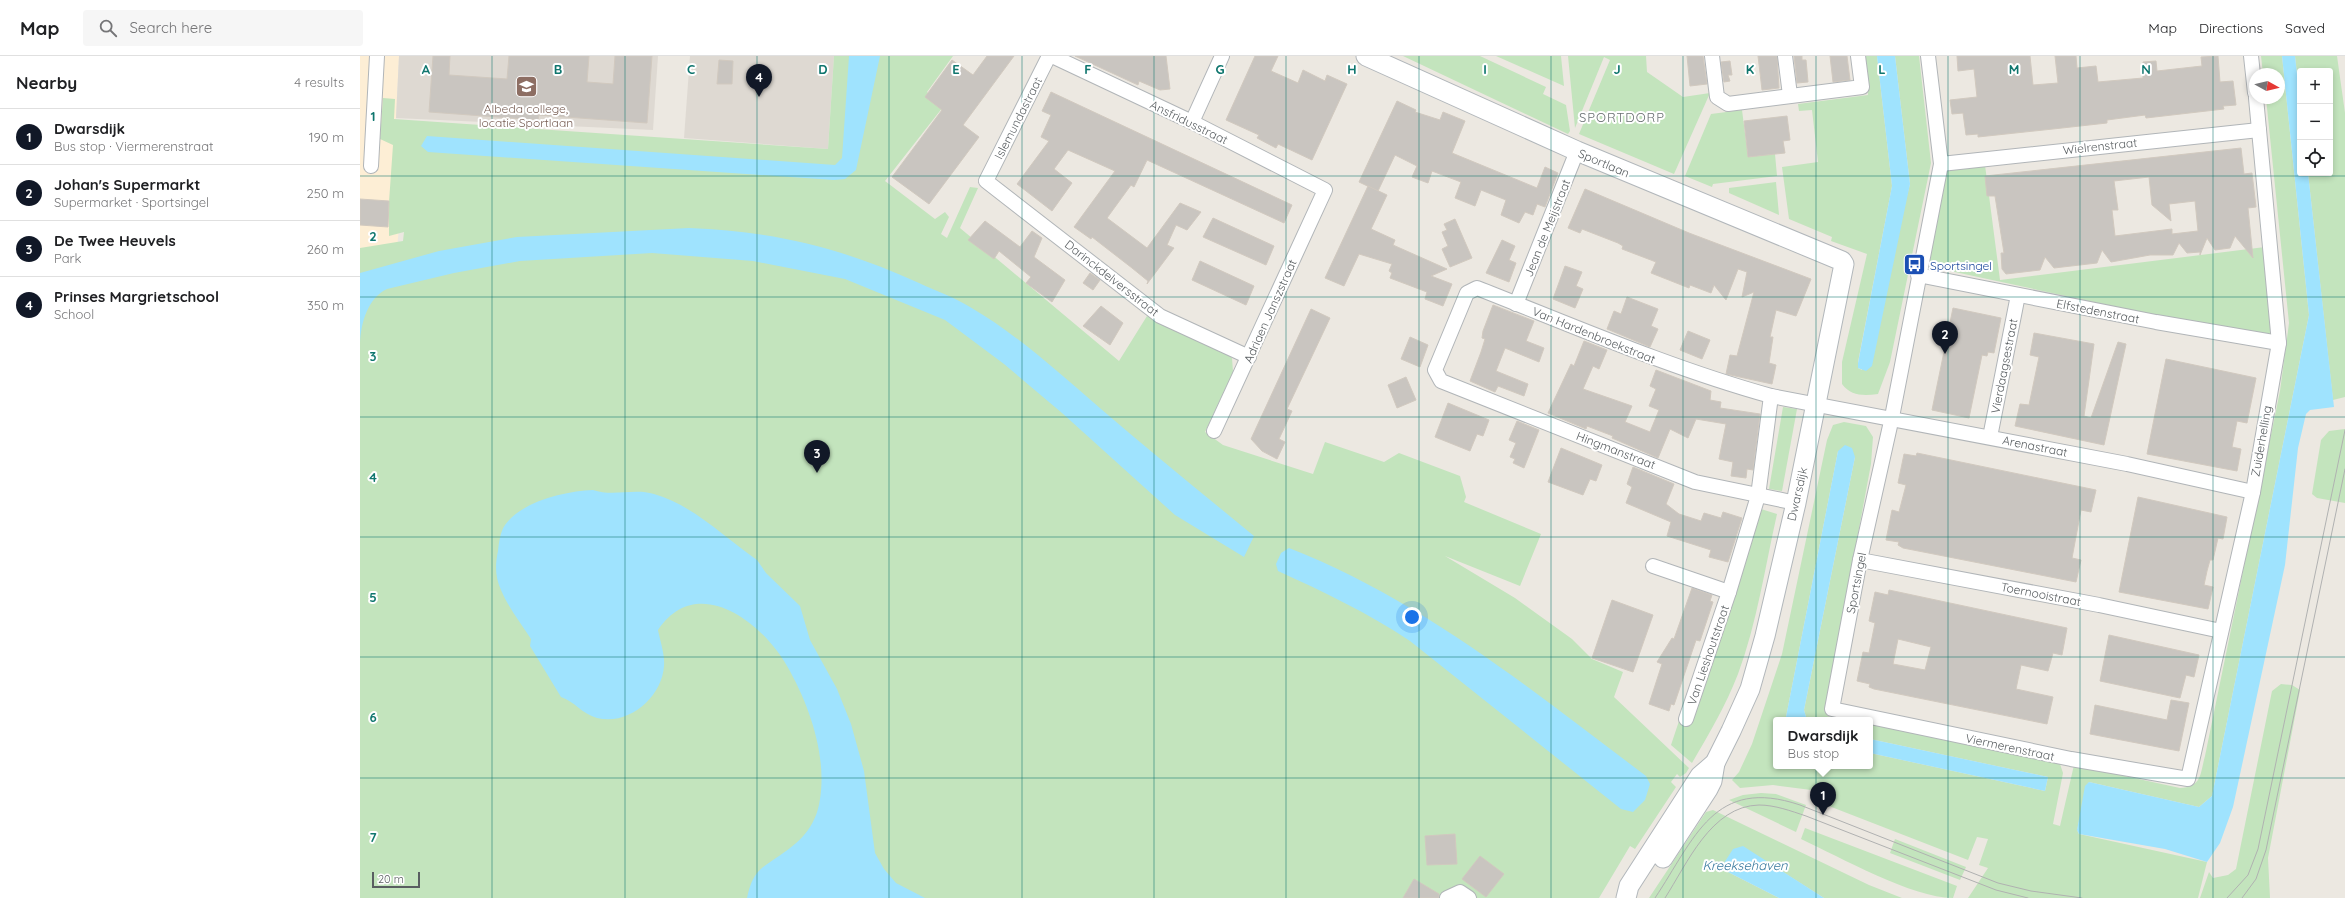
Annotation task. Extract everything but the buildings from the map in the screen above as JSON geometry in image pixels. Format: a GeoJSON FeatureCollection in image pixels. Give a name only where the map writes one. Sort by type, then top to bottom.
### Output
{"type":"FeatureCollection","features":[{"type":"Feature","properties":{"kind":"street"},"geometry":{"type":"LineString","coordinates":[[371,166],[377,56]]}},
{"type":"Feature","properties":{"kind":"street","name":"Islemundastraat"},"geometry":{"type":"LineString","coordinates":[[986,181],[1049,56]]}},
{"type":"Feature","properties":{"kind":"street","name":"Ansfridusstraat"},"geometry":{"type":"LineString","coordinates":[[1052,56],[1192,122],[1325,190]]}},
{"type":"Feature","properties":{"kind":"street"},"geometry":{"type":"LineString","coordinates":[[1192,122],[1222,56]]}},
{"type":"Feature","properties":{"kind":"street","name":"Sportlaan"},"geometry":{"type":"LineString","coordinates":[[1366,56],[1577,152],[1842,261],[1844,264]]}},
{"type":"Feature","properties":{"kind":"street"},"geometry":{"type":"LineString","coordinates":[[1712,56],[1717,97],[1728,104],[1862,87],[1858,56]]}},
{"type":"Feature","properties":{"kind":"street"},"geometry":{"type":"LineString","coordinates":[[1785,56],[1790,95]]}},
{"type":"Feature","properties":{"kind":"street","name":"Sportsingel"},"geometry":{"type":"LineString","coordinates":[[1832,709],[1860,560],[1892,417],[1918,275],[1941,164],[1928,56]]}},
{"type":"Feature","properties":{"kind":"street"},"geometry":{"type":"LineString","coordinates":[[2251,56],[2252,68]]}},
{"type":"Feature","properties":{"kind":"street","name":"Zuiderhelling"},"geometry":{"type":"LineString","coordinates":[[2188,779],[2252,492],[2279,343],[2257,104]]}},
{"type":"Feature","properties":{"kind":"street","name":"Wielrenstraat"},"geometry":{"type":"LineString","coordinates":[[1941,164],[2259,130]]}},
{"type":"Feature","properties":{"kind":"street","name":"Jean de Meijstraat"},"geometry":{"type":"LineString","coordinates":[[1516,304],[1577,152]]}},
{"type":"Feature","properties":{"kind":"street","name":"Darinckdelversstraat"},"geometry":{"type":"LineString","coordinates":[[986,181],[1160,316],[1249,357]]}},
{"type":"Feature","properties":{"kind":"street","name":"Adriaen Janszstraat"},"geometry":{"type":"LineString","coordinates":[[1214,431],[1325,190]]}},
{"type":"Feature","properties":{"kind":"street","name":"Dwarsdijk"},"geometry":{"type":"LineString","coordinates":[[1636,898],[1708,789],[1712,781],[1715,762],[1750,689],[1765,636],[1796,503],[1844,264]]}},
{"type":"Feature","properties":{"kind":"street","name":"Elfstedenstraat"},"geometry":{"type":"LineString","coordinates":[[1918,275],[2279,343]]}},
{"type":"Feature","properties":{"kind":"street","name":"Van Hardenbroekstraat"},"geometry":{"type":"LineString","coordinates":[[1441,381],[1436,370],[1467,293],[1477,288],[1620,346],[1717,381],[1771,396],[1816,403]]}},
{"type":"Feature","properties":{"kind":"street","name":"Vierdaagsestraat"},"geometry":{"type":"LineString","coordinates":[[1990,437],[2018,295]]}},
{"type":"Feature","properties":{"kind":"street","name":"Hingmanstraat"},"geometry":{"type":"LineString","coordinates":[[1441,381],[1695,482],[1796,503]]}},
{"type":"Feature","properties":{"kind":"street","name":"Van Lieshoutstraat"},"geometry":{"type":"LineString","coordinates":[[1686,718],[1729,592],[1758,496],[1771,396]]}},
{"type":"Feature","properties":{"kind":"street","name":"Arenastraat"},"geometry":{"type":"LineString","coordinates":[[1816,403],[2127,464],[2252,492]]}},
{"type":"Feature","properties":{"kind":"street","name":"Toernooistraat"},"geometry":{"type":"LineString","coordinates":[[1860,560],[2099,605],[2221,631]]}},
{"type":"Feature","properties":{"kind":"street","name":"Van Lieshoutstraat"},"geometry":{"type":"LineString","coordinates":[[1653,566],[1729,592]]}},
{"type":"Feature","properties":{"kind":"street","name":"Viermerenstraat"},"geometry":{"type":"LineString","coordinates":[[1832,709],[1869,717]]}},
{"type":"Feature","properties":{"kind":"street","name":"Viermerenstraat"},"geometry":{"type":"LineString","coordinates":[[1873,718],[2071,760],[2188,779]]}},
{"type":"Feature","properties":{"kind":"street","name":"Dwarsdijk"},"geometry":{"type":"LineString","coordinates":[[1626,898],[1629,886],[1700,776],[1715,762]]}},
{"type":"Feature","properties":{"kind":"street"},"geometry":{"type":"LineString","coordinates":[[1447,898],[1460,892],[1469,898]]}},
{"type":"Feature","properties":{"kind":"shaded area"},"geometry":{"type":"Polygon","coordinates":[[[360,56],[399,56],[396,118],[391,130],[404,179],[397,248],[360,260],[360,56]]]}},
{"type":"Feature","properties":{"kind":"shaded area","name":"Albeda college, locatie Sportlaan"},"geometry":{"type":"Polygon","coordinates":[[[399,56],[658,56],[653,130],[396,118],[399,56]]]}},
{"type":"Feature","properties":{"kind":"shaded area"},"geometry":{"type":"Polygon","coordinates":[[[690,56],[834,56],[828,149],[684,138],[690,56]]]}},
{"type":"Feature","properties":{"kind":"green space"},"geometry":{"type":"Polygon","coordinates":[[[834,56],[953,56],[927,92],[943,107],[885,181],[935,219],[945,212],[949,217],[941,234],[947,238],[970,187],[978,188],[960,228],[1119,361],[1147,316],[1227,354],[1232,358],[1233,372],[1205,432],[1223,445],[1313,474],[1325,442],[1384,462],[1399,453],[1460,476],[1466,497],[1464,502],[1541,534],[1520,586],[1445,556],[1515,598],[1572,639],[1592,659],[1623,672],[1614,697],[1689,768],[1686,773],[1680,777],[1677,774],[1671,782],[1676,787],[1635,849],[1630,846],[1599,898],[360,898],[360,248],[403,241],[404,232],[389,236],[389,202],[393,145],[380,139],[383,98],[395,99],[394,119],[828,149],[834,56]]]}},
{"type":"Feature","properties":{"kind":"green space"},"geometry":{"type":"Polygon","coordinates":[[[1403,56],[1480,56],[1546,87],[1543,94],[1566,105],[1570,131],[1568,134],[1403,56]]]}},
{"type":"Feature","properties":{"kind":"green space"},"geometry":{"type":"Polygon","coordinates":[[[1496,56],[1561,56],[1564,86],[1496,56]]]}},
{"type":"Feature","properties":{"kind":"green space"},"geometry":{"type":"Polygon","coordinates":[[[1568,56],[1646,56],[1647,72],[1683,97],[1710,93],[1674,174],[1579,134],[1610,60],[1604,57],[1575,128],[1568,56]]]}},
{"type":"Feature","properties":{"kind":"green space"},"geometry":{"type":"Polygon","coordinates":[[[1864,56],[1877,56],[1892,186],[1858,362],[1858,368],[1862,370],[1910,184],[1895,56],[1919,56],[1931,163],[1890,362],[1878,394],[1867,395],[1853,393],[1842,384],[1842,362],[1867,254],[1831,241],[1832,237],[1789,219],[1782,167],[1818,162],[1812,110],[1799,111],[1798,104],[1868,95],[1864,56]]]}},
{"type":"Feature","properties":{"kind":"green space"},"geometry":{"type":"Polygon","coordinates":[[[2261,56],[2282,56],[2283,68],[2262,68],[2261,56]]]}},
{"type":"Feature","properties":{"kind":"green space"},"geometry":{"type":"Polygon","coordinates":[[[2295,56],[2337,56],[2345,113],[2345,397],[2333,400],[2308,176],[2333,176],[2333,68],[2297,68],[2297,74],[2295,56]]]}},
{"type":"Feature","properties":{"kind":"green space"},"geometry":{"type":"Polygon","coordinates":[[[2285,85],[2309,315],[2212,796],[2199,807],[2089,782],[2077,830],[2079,834],[2207,862],[2198,898],[1968,898],[1988,868],[1979,865],[1988,839],[1977,837],[1968,860],[1816,801],[1819,791],[1773,785],[1740,788],[1732,780],[1739,772],[1752,744],[1782,654],[1827,440],[1833,425],[1844,422],[1866,426],[1873,437],[1871,464],[1826,706],[1827,716],[1832,717],[1806,717],[1804,710],[1855,457],[1838,451],[1786,717],[1773,717],[1773,769],[1873,769],[1873,754],[2045,791],[2048,777],[1873,740],[1873,725],[2054,760],[2060,764],[2063,773],[2053,824],[2060,826],[2074,765],[2180,788],[2187,787],[2196,782],[2201,774],[2205,756],[2280,391],[2289,323],[2267,104],[2285,104],[2285,85]]]}},
{"type":"Feature","properties":{"kind":"green space"},"geometry":{"type":"Polygon","coordinates":[[[1742,110],[1748,157],[1775,154],[1777,176],[1713,184],[1712,187],[1685,176],[1711,114],[1742,110]]]}},
{"type":"Feature","properties":{"kind":"green space"},"geometry":{"type":"Polygon","coordinates":[[[1985,165],[2000,280],[2265,247],[2272,337],[2265,339],[1927,266],[1947,170],[1985,165]]]}},
{"type":"Feature","properties":{"kind":"green space"},"geometry":{"type":"Polygon","coordinates":[[[1776,182],[1779,215],[1729,193],[1729,188],[1776,182]]]}},
{"type":"Feature","properties":{"kind":"green space"},"geometry":{"type":"Polygon","coordinates":[[[1783,407],[1797,409],[1782,491],[1769,489],[1783,407]]]}},
{"type":"Feature","properties":{"kind":"green space"},"geometry":{"type":"Polygon","coordinates":[[[2345,429],[2345,503],[2317,498],[2312,494],[2321,440],[2329,431],[2345,429]]]}},
{"type":"Feature","properties":{"kind":"green space"},"geometry":{"type":"Polygon","coordinates":[[[1761,509],[1777,514],[1760,595],[1745,655],[1728,697],[1692,763],[1671,745],[1679,721],[1691,724],[1761,509]]]}},
{"type":"Feature","properties":{"kind":"green space"},"geometry":{"type":"Polygon","coordinates":[[[2281,684],[2292,685],[2300,690],[2268,858],[2270,898],[2200,898],[2209,872],[2213,878],[2228,875],[2236,869],[2272,691],[2281,684]]]}},
{"type":"Feature","properties":{"kind":"green space"},"geometry":{"type":"Polygon","coordinates":[[[1761,793],[1776,794],[1806,805],[1796,832],[1729,800],[1743,795],[1761,793]]]}},
{"type":"Feature","properties":{"kind":"green space"},"geometry":{"type":"Polygon","coordinates":[[[1713,810],[1869,885],[1902,898],[1824,898],[1743,847],[1726,871],[1779,898],[1649,898],[1706,812],[1713,810]]]}},
{"type":"Feature","properties":{"kind":"green space"},"geometry":{"type":"Polygon","coordinates":[[[1805,828],[1957,886],[1953,898],[1936,896],[1917,891],[1855,866],[1801,839],[1805,828]]]}},
{"type":"Feature","properties":{"kind":"green space"},"geometry":{"type":"Polygon","coordinates":[[[1895,839],[1966,867],[1960,880],[1890,853],[1895,839]]]}},
{"type":"Feature","properties":{"kind":"water"},"geometry":{"type":"Polygon","coordinates":[[[849,56],[880,56],[856,170],[845,179],[834,180],[428,152],[421,146],[427,136],[835,165],[842,158],[849,56]]]}},
{"type":"Feature","properties":{"kind":"water"},"geometry":{"type":"Polygon","coordinates":[[[1877,56],[1895,56],[1910,184],[1872,366],[1866,371],[1858,368],[1858,363],[1892,186],[1877,56]]]}},
{"type":"Feature","properties":{"kind":"water"},"geometry":{"type":"Polygon","coordinates":[[[2282,56],[2295,56],[2297,74],[2297,176],[2308,176],[2334,407],[2310,410],[2306,414],[2298,448],[2285,565],[2233,807],[2220,843],[2207,862],[2165,849],[2079,834],[2077,830],[2085,786],[2089,782],[2199,807],[2212,796],[2309,315],[2285,85],[2285,68],[2283,68],[2282,56]]]}},
{"type":"Feature","properties":{"kind":"water"},"geometry":{"type":"Polygon","coordinates":[[[689,228],[779,237],[835,251],[863,260],[964,303],[1005,329],[1038,355],[1254,536],[1244,557],[1175,515],[1062,413],[1004,364],[945,320],[845,279],[753,261],[652,253],[520,261],[454,273],[387,289],[380,293],[370,305],[364,319],[360,343],[360,273],[439,251],[517,237],[689,228]]]}},
{"type":"Feature","properties":{"kind":"water"},"geometry":{"type":"Polygon","coordinates":[[[1845,445],[1852,448],[1855,457],[1804,710],[1806,717],[1786,717],[1838,451],[1845,445]]]}},
{"type":"Feature","properties":{"kind":"water"},"geometry":{"type":"Polygon","coordinates":[[[593,490],[608,493],[646,492],[668,499],[682,506],[708,523],[757,560],[766,573],[800,606],[810,640],[837,689],[851,724],[864,771],[875,853],[884,869],[896,883],[925,898],[747,898],[749,888],[757,873],[792,847],[805,834],[815,818],[820,799],[821,765],[809,713],[787,666],[776,649],[762,634],[745,620],[728,610],[709,604],[691,605],[674,613],[658,630],[664,657],[662,677],[650,698],[642,707],[632,713],[621,718],[597,718],[587,714],[570,701],[561,697],[530,646],[531,639],[507,603],[499,585],[496,561],[499,541],[505,525],[522,510],[533,504],[558,495],[593,490]]]}},
{"type":"Feature","properties":{"kind":"water"},"geometry":{"type":"Polygon","coordinates":[[[1289,548],[1338,569],[1385,594],[1431,621],[1518,680],[1646,776],[1650,784],[1645,800],[1633,812],[1621,809],[1410,641],[1346,603],[1278,571],[1276,564],[1281,553],[1289,548]]]}},
{"type":"Feature","properties":{"kind":"water"},"geometry":{"type":"Polygon","coordinates":[[[1873,740],[2048,777],[2045,791],[1873,754],[1873,740]]]}},
{"type":"Feature","properties":{"kind":"water","name":"Kreeksehaven"},"geometry":{"type":"Polygon","coordinates":[[[1743,846],[1824,898],[1779,898],[1726,871],[1724,863],[1733,849],[1743,846]]]}},
{"type":"Feature","properties":{"kind":"tram line"},"geometry":{"type":"LineString","coordinates":[[2227,898],[2248,875],[2258,849],[2345,430]]}},
{"type":"Feature","properties":{"kind":"tram line"},"geometry":{"type":"LineString","coordinates":[[2242,898],[2256,879],[2266,850],[2345,469]]}},
{"type":"Feature","properties":{"kind":"tram line"},"geometry":{"type":"LineString","coordinates":[[1655,898],[1682,854],[1710,818],[1727,806],[1747,799],[1771,798],[1800,805],[1998,883],[2031,891],[2082,898]]}},
{"type":"Feature","properties":{"kind":"tram line"},"geometry":{"type":"LineString","coordinates":[[1665,898],[1702,839],[1714,826],[1727,815],[1742,808],[1759,805],[1789,810],[1996,890],[2028,898]]}},
{"type":"Feature","properties":{"kind":"place","name":"Albeda college, locatie Sportlaan"},"geometry":{"type":"Point","coordinates":[526,87]}},
{"type":"Feature","properties":{"kind":"place","name":"Prinses Margrietschool"},"geometry":{"type":"Point","coordinates":[759,97]}},
{"type":"Feature","properties":{"kind":"place","name":"Sportsingel"},"geometry":{"type":"Point","coordinates":[1914,265]}},
{"type":"Feature","properties":{"kind":"place","name":"Johan's Supermarkt"},"geometry":{"type":"Point","coordinates":[1945,354]}},
{"type":"Feature","properties":{"kind":"place","name":"De Twee Heuvels"},"geometry":{"type":"Point","coordinates":[817,473]}},
{"type":"Feature","properties":{"kind":"place","name":"Dwarsdijk"},"geometry":{"type":"Point","coordinates":[1823,815]}},
{"type":"Feature","properties":{"kind":"district","name":"SPORTDORP"},"geometry":{"type":"Point","coordinates":[1622,117]}}]}
